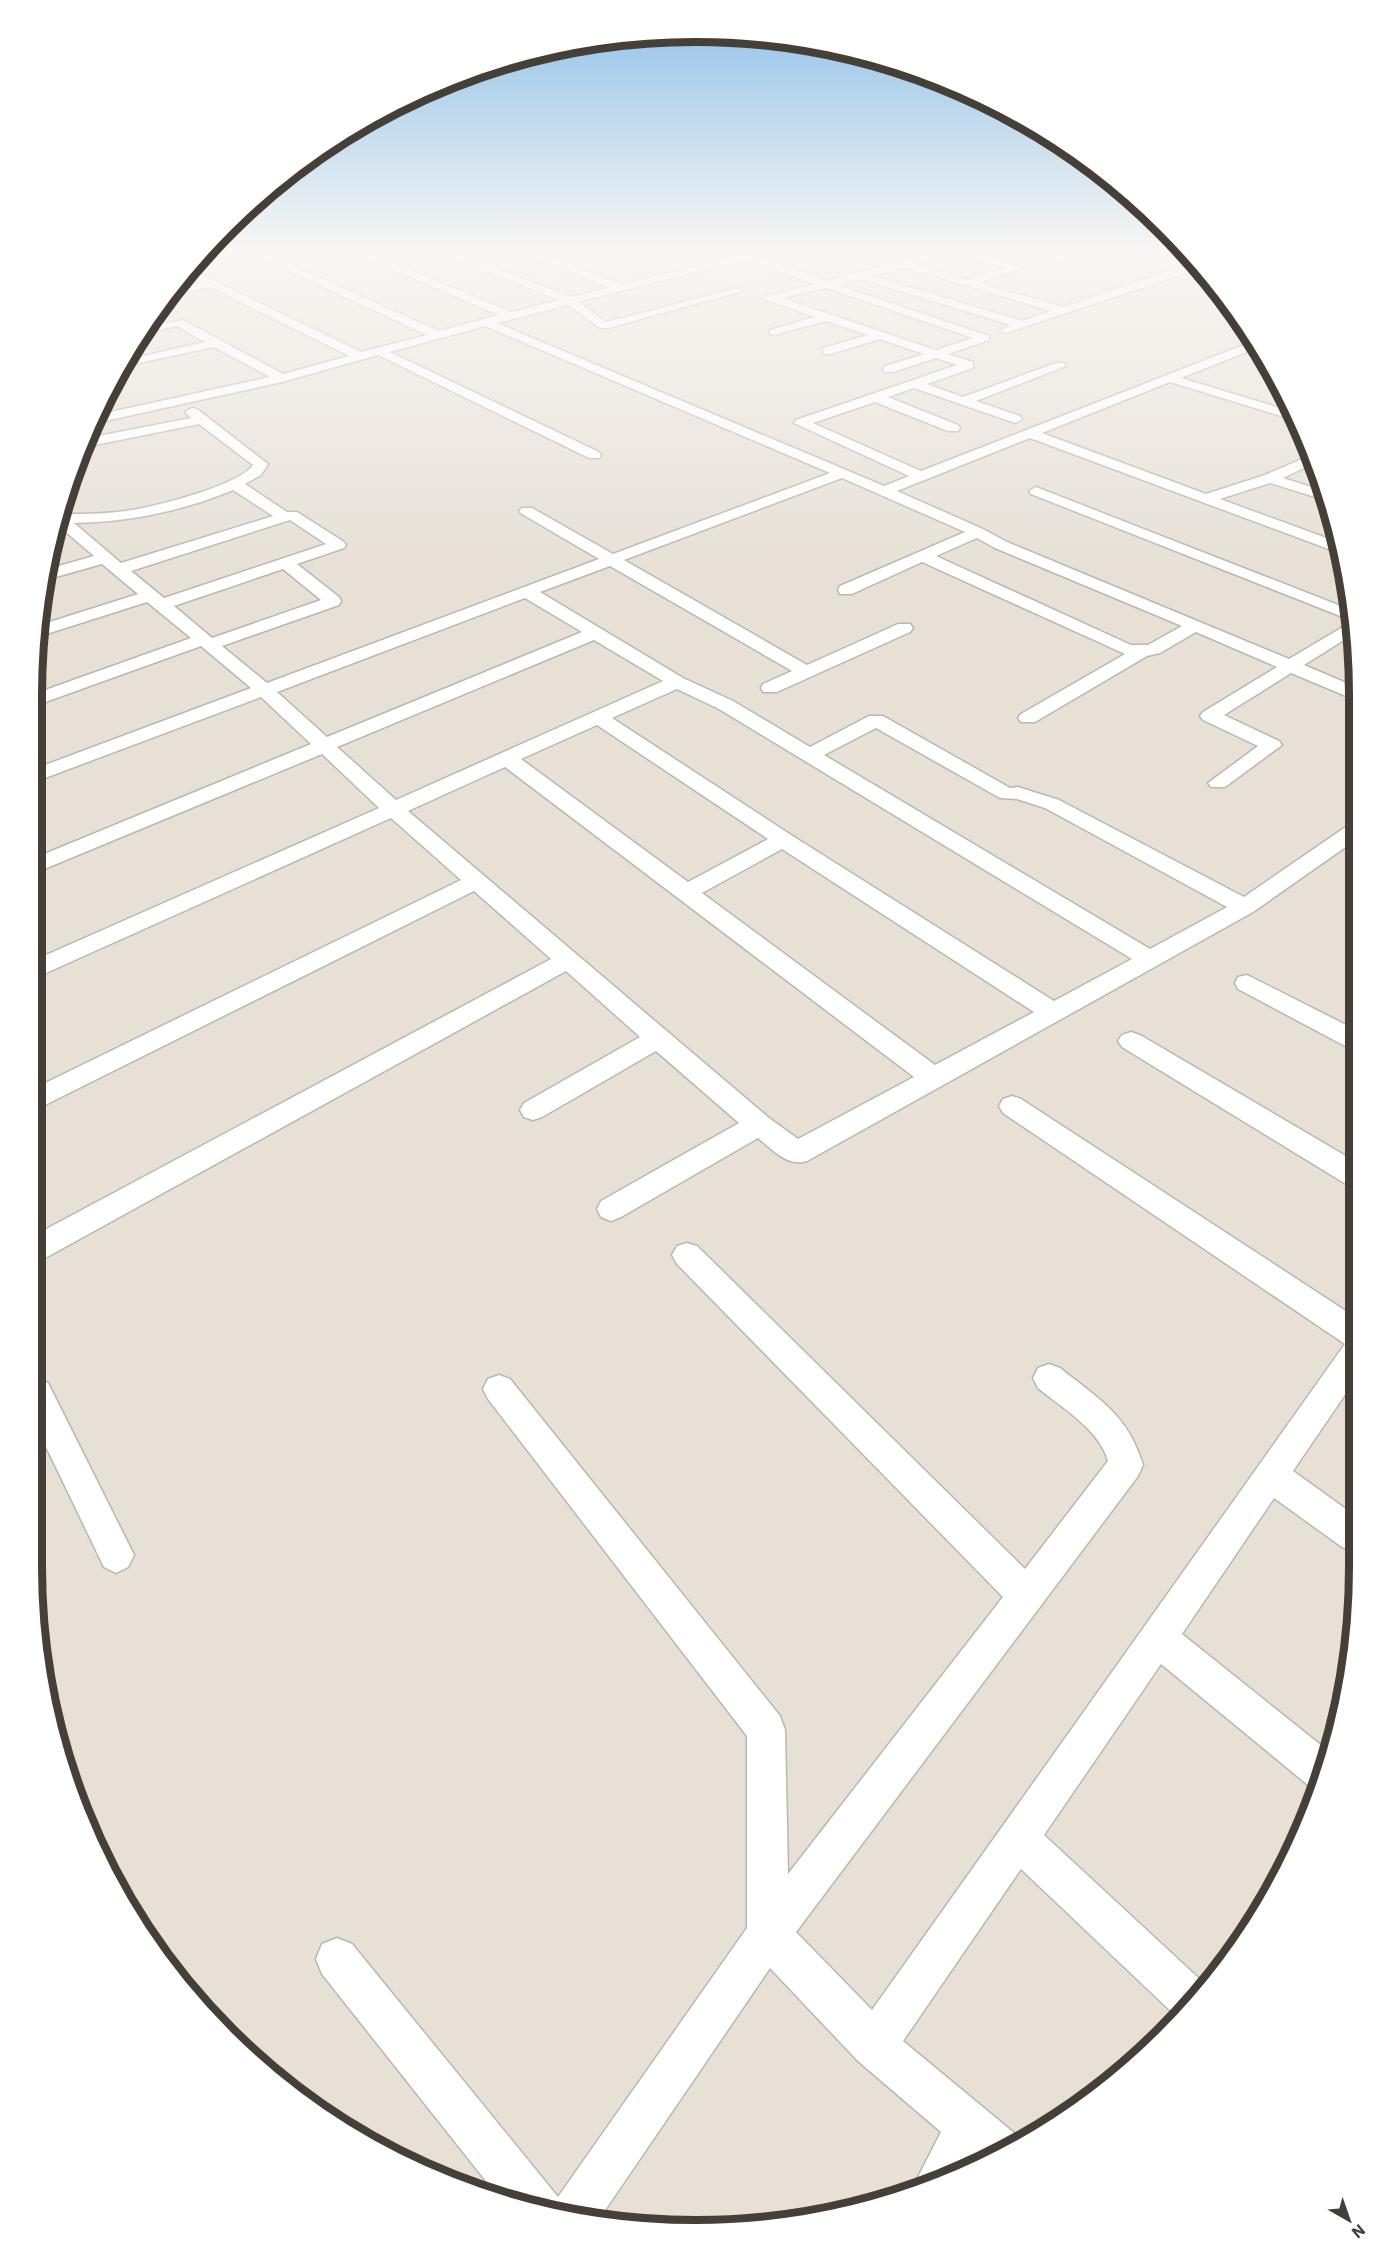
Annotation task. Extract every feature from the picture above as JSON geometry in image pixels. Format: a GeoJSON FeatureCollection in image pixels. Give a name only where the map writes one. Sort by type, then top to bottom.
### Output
{"type":"FeatureCollection","features":[{"type":"Feature","properties":{"kind":"street"},"geometry":{"type":"LineString","coordinates":[[247,359],[282,378]]}},
{"type":"Feature","properties":{"kind":"street"},"geometry":{"type":"LineString","coordinates":[[104,418],[282,378],[353,359]]}},
{"type":"Feature","properties":{"kind":"street"},"geometry":{"type":"LineString","coordinates":[[394,359],[594,455]]}},
{"type":"Feature","properties":{"kind":"street"},"geometry":{"type":"LineString","coordinates":[[572,359],[884,490],[978,532],[1001,545],[1349,690]]}},
{"type":"Feature","properties":{"kind":"street"},"geometry":{"type":"LineString","coordinates":[[889,369],[922,359]]}},
{"type":"Feature","properties":{"kind":"street"},"geometry":{"type":"LineString","coordinates":[[920,476],[801,423],[969,365],[950,359]]}},
{"type":"Feature","properties":{"kind":"street"},"geometry":{"type":"LineString","coordinates":[[884,490],[1219,359]]}},
{"type":"Feature","properties":{"kind":"street"},"geometry":{"type":"LineString","coordinates":[[240,372],[262,366]]}},
{"type":"Feature","properties":{"kind":"street"},"geometry":{"type":"LineString","coordinates":[[963,401],[1060,366]]}},
{"type":"Feature","properties":{"kind":"street"},"geometry":{"type":"LineString","coordinates":[[1169,378],[1285,414]]}},
{"type":"Feature","properties":{"kind":"street"},"geometry":{"type":"LineString","coordinates":[[915,384],[1015,419]]}},
{"type":"Feature","properties":{"kind":"street"},"geometry":{"type":"LineString","coordinates":[[146,395],[166,390]]}},
{"type":"Feature","properties":{"kind":"street"},"geometry":{"type":"LineString","coordinates":[[875,398],[953,428]]}},
{"type":"Feature","properties":{"kind":"street"},"geometry":{"type":"LineString","coordinates":[[1264,408],[1279,401]]}},
{"type":"Feature","properties":{"kind":"street"},"geometry":{"type":"LineString","coordinates":[[66,519],[109,518],[145,512],[236,485],[258,472],[261,464],[196,416],[94,441]]}},
{"type":"Feature","properties":{"kind":"street"},"geometry":{"type":"LineString","coordinates":[[1029,433],[1331,545]]}},
{"type":"Feature","properties":{"kind":"street"},"geometry":{"type":"LineString","coordinates":[[1205,499],[1270,478],[1305,462]]}},
{"type":"Feature","properties":{"kind":"street"},"geometry":{"type":"LineString","coordinates":[[42,774],[263,689],[843,473]]}},
{"type":"Feature","properties":{"kind":"street"},"geometry":{"type":"LineString","coordinates":[[1270,478],[1317,494]]}},
{"type":"Feature","properties":{"kind":"street"},"geometry":{"type":"LineString","coordinates":[[236,485],[285,517]]}},
{"type":"Feature","properties":{"kind":"street"},"geometry":{"type":"LineString","coordinates":[[1036,491],[1343,613]]}},
{"type":"Feature","properties":{"kind":"street"},"geometry":{"type":"LineString","coordinates":[[527,511],[806,672]]}},
{"type":"Feature","properties":{"kind":"street"},"geometry":{"type":"LineString","coordinates":[[80,536],[126,522],[145,512]]}},
{"type":"Feature","properties":{"kind":"street"},"geometry":{"type":"LineString","coordinates":[[46,630],[285,563],[338,545],[292,515],[120,569]]}},
{"type":"Feature","properties":{"kind":"street"},"geometry":{"type":"LineString","coordinates":[[65,523],[263,689],[394,810],[759,1125],[796,1153],[1245,907],[1349,835]]}},
{"type":"Feature","properties":{"kind":"street"},"geometry":{"type":"LineString","coordinates":[[846,590],[978,532]]}},
{"type":"Feature","properties":{"kind":"street"},"geometry":{"type":"LineString","coordinates":[[924,557],[1126,649],[1141,652]]}},
{"type":"Feature","properties":{"kind":"street"},"geometry":{"type":"LineString","coordinates":[[54,573],[105,558]]}},
{"type":"Feature","properties":{"kind":"street"},"geometry":{"type":"LineString","coordinates":[[42,697],[333,601],[285,563]]}},
{"type":"Feature","properties":{"kind":"street"},"geometry":{"type":"LineString","coordinates":[[527,592],[677,682],[726,705],[1151,960]]}},
{"type":"Feature","properties":{"kind":"street"},"geometry":{"type":"LineString","coordinates":[[1028,718],[1141,652],[1154,648],[1196,625]]}},
{"type":"Feature","properties":{"kind":"street"},"geometry":{"type":"LineString","coordinates":[[770,688],[904,628]]}},
{"type":"Feature","properties":{"kind":"street"},"geometry":{"type":"LineString","coordinates":[[1218,783],[1272,745],[1210,716],[1345,631]]}},
{"type":"Feature","properties":{"kind":"street"},"geometry":{"type":"LineString","coordinates":[[42,864],[595,633]]}},
{"type":"Feature","properties":{"kind":"street"},"geometry":{"type":"LineString","coordinates":[[42,967],[677,682]]}},
{"type":"Feature","properties":{"kind":"street"},"geometry":{"type":"LineString","coordinates":[[597,717],[783,840],[1053,1012]]}},
{"type":"Feature","properties":{"kind":"street"},"geometry":{"type":"LineString","coordinates":[[808,756],[876,720],[1007,794],[1018,793],[1053,804],[1245,907]]}},
{"type":"Feature","properties":{"kind":"street"},"geometry":{"type":"LineString","coordinates":[[508,759],[933,1077]]}},
{"type":"Feature","properties":{"kind":"street"},"geometry":{"type":"LineString","coordinates":[[687,892],[783,840]]}},
{"type":"Feature","properties":{"kind":"street"},"geometry":{"type":"LineString","coordinates":[[42,1097],[477,881]]}},
{"type":"Feature","properties":{"kind":"street"},"geometry":{"type":"LineString","coordinates":[[42,1245],[568,960]]}},
{"type":"Feature","properties":{"kind":"street"},"geometry":{"type":"LineString","coordinates":[[1248,983],[1349,1037]]}},
{"type":"Feature","properties":{"kind":"street"},"geometry":{"type":"LineString","coordinates":[[533,1110],[658,1038]]}},
{"type":"Feature","properties":{"kind":"street"},"geometry":{"type":"LineString","coordinates":[[1131,1041],[1349,1172]]}},
{"type":"Feature","properties":{"kind":"street"},"geometry":{"type":"LineString","coordinates":[[1012,1106],[1349,1330]]}},
{"type":"Feature","properties":{"kind":"street"},"geometry":{"type":"LineString","coordinates":[[611,1209],[759,1125]]}},
{"type":"Feature","properties":{"kind":"street"},"geometry":{"type":"LineString","coordinates":[[687,1256],[1026,1595]]}},
{"type":"Feature","properties":{"kind":"street"},"geometry":{"type":"LineString","coordinates":[[874,2045],[1349,1363]]}},
{"type":"Feature","properties":{"kind":"street"},"geometry":{"type":"LineString","coordinates":[[579,2209],[768,1934],[1126,1465],[1122,1447],[1107,1426],[1049,1378]]}},
{"type":"Feature","properties":{"kind":"street"},"geometry":{"type":"LineString","coordinates":[[499,1389],[766,1730],[768,1934],[874,2045],[986,2140],[960,2164]]}},
{"type":"Feature","properties":{"kind":"street"},"geometry":{"type":"LineString","coordinates":[[42,1403],[116,1555]]}},
{"type":"Feature","properties":{"kind":"street"},"geometry":{"type":"LineString","coordinates":[[1270,1475],[1349,1531]]}},
{"type":"Feature","properties":{"kind":"street"},"geometry":{"type":"LineString","coordinates":[[1158,1638],[1317,1767]]}},
{"type":"Feature","properties":{"kind":"street"},"geometry":{"type":"LineString","coordinates":[[1018,1838],[1187,1997]]}},
{"type":"Feature","properties":{"kind":"street"},"geometry":{"type":"LineString","coordinates":[[336,1959],[531,2199]]}},
{"type":"Feature","properties":{"kind":"shaded area"},"geometry":{"type":"Polygon","coordinates":[[[136,359],[1255,359],[1282,406],[1299,445],[1327,526],[1343,610],[1348,653],[1348,1609],[1343,1652],[1327,1736],[1299,1817],[1282,1856],[1239,1930],[1187,1997],[1158,2029],[1093,2085],[1059,2110],[1022,2132],[985,2153],[946,2170],[865,2198],[781,2214],[738,2219],[653,2219],[568,2207],[526,2198],[485,2185],[406,2153],[332,2110],[265,2058],[233,2029],[204,1997],[152,1930],[109,1856],[77,1777],[64,1736],[48,1652],[43,1609],[42,1566],[43,653],[48,610],[64,526],[92,445],[109,406],[136,359]]]}}]}
